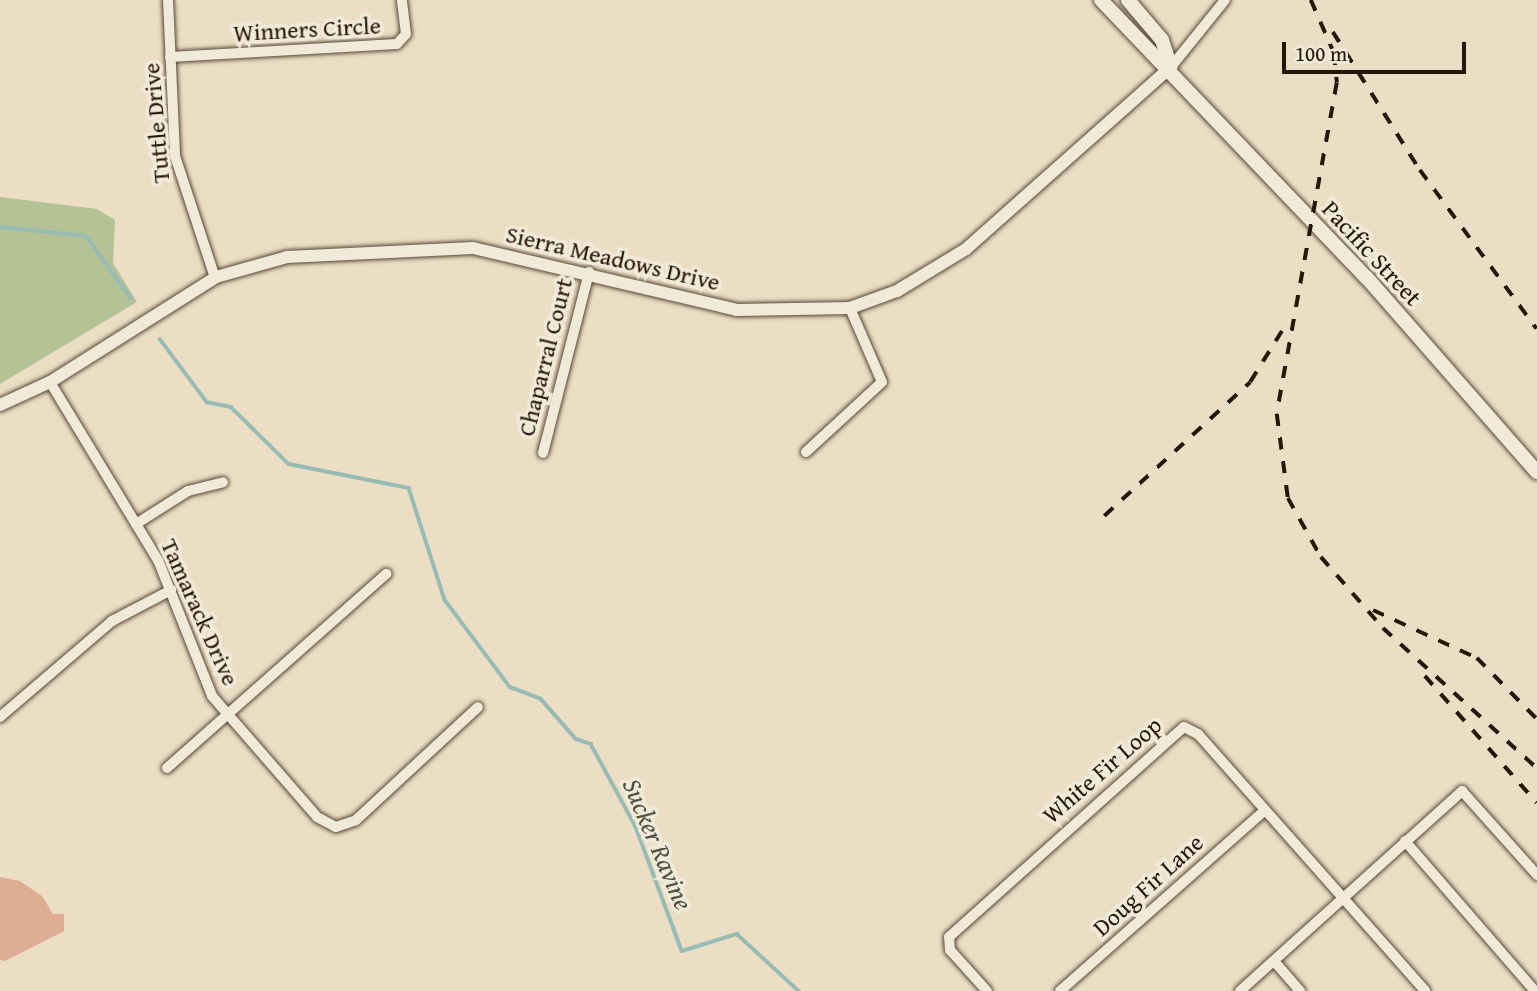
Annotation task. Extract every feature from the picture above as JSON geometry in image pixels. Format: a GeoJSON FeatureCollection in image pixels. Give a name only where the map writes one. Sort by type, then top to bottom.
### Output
{"type":"FeatureCollection","features":[{"type":"Feature","properties":{"kind":"main road","name":"Pacific Street"},"geometry":{"type":"LineString","coordinates":[[1101,0],[1153,57],[1171,66],[1537,472]]}},
{"type":"Feature","properties":{"kind":"main road","name":"Pacific Street"},"geometry":{"type":"LineString","coordinates":[[1128,0],[1162,40],[1171,66]]}},
{"type":"Feature","properties":{"kind":"street","name":"Tuttle Drive"},"geometry":{"type":"LineString","coordinates":[[168,0],[175,156],[215,278]]}},
{"type":"Feature","properties":{"kind":"street","name":"Winners Circle"},"geometry":{"type":"LineString","coordinates":[[170,57],[397,44],[406,34],[402,0]]}},
{"type":"Feature","properties":{"kind":"street"},"geometry":{"type":"LineString","coordinates":[[1171,66],[1225,0]]}},
{"type":"Feature","properties":{"kind":"street","name":"Sierra Meadows Drive"},"geometry":{"type":"LineString","coordinates":[[0,405],[50,382],[215,278],[287,257],[429,247],[511,253],[737,310],[850,308],[897,291],[967,249],[1171,66]]}},
{"type":"Feature","properties":{"kind":"street","name":"Chaparral Court"},"geometry":{"type":"LineString","coordinates":[[543,453],[589,272]]}},
{"type":"Feature","properties":{"kind":"street"},"geometry":{"type":"LineString","coordinates":[[806,452],[882,382],[850,308]]}},
{"type":"Feature","properties":{"kind":"street","name":"Tamarack Drive"},"geometry":{"type":"LineString","coordinates":[[50,382],[136,524],[171,590],[198,670],[227,716],[307,807],[327,824],[344,826],[478,707]]}},
{"type":"Feature","properties":{"kind":"street"},"geometry":{"type":"LineString","coordinates":[[136,524],[188,491],[223,482]]}},
{"type":"Feature","properties":{"kind":"street"},"geometry":{"type":"LineString","coordinates":[[167,768],[387,574]]}},
{"type":"Feature","properties":{"kind":"street"},"geometry":{"type":"LineString","coordinates":[[0,717],[112,621],[171,590]]}},
{"type":"Feature","properties":{"kind":"street","name":"White Fir Loop"},"geometry":{"type":"LineString","coordinates":[[987,991],[950,950],[949,937],[1173,733],[1184,727],[1198,734],[1425,991]]}},
{"type":"Feature","properties":{"kind":"street"},"geometry":{"type":"LineString","coordinates":[[1240,991],[1462,791],[1537,876]]}},
{"type":"Feature","properties":{"kind":"street","name":"Doug Fir Lane"},"geometry":{"type":"LineString","coordinates":[[1060,991],[1264,811]]}},
{"type":"Feature","properties":{"kind":"street"},"geometry":{"type":"LineString","coordinates":[[1405,841],[1535,991]]}},
{"type":"Feature","properties":{"kind":"street"},"geometry":{"type":"LineString","coordinates":[[1275,961],[1300,991]]}},
{"type":"Feature","properties":{"kind":"green space"},"geometry":{"type":"Polygon","coordinates":[[[0,197],[97,209],[115,220],[113,263],[137,302],[0,384],[0,197]]]}},
{"type":"Feature","properties":{"kind":"building"},"geometry":{"type":"Polygon","coordinates":[[[0,877],[20,881],[42,896],[53,914],[64,914],[64,931],[5,961],[0,960],[0,877]]]}},
{"type":"Feature","properties":{"kind":"waterway","name":"Sucker Ravine"},"geometry":{"type":"LineString","coordinates":[[0,227],[86,236],[131,298]]}},
{"type":"Feature","properties":{"kind":"waterway","name":"Sucker Ravine"},"geometry":{"type":"LineString","coordinates":[[160,339],[207,402],[231,407],[289,464],[409,488],[445,600],[510,687],[541,699],[576,739],[591,744],[636,827],[682,951],[737,934],[799,991]]}},
{"type":"Feature","properties":{"kind":"railway"},"geometry":{"type":"LineString","coordinates":[[1311,0],[1334,53],[1337,83],[1277,414],[1288,498],[1321,557],[1383,628],[1537,768]]}},
{"type":"Feature","properties":{"kind":"railway"},"geometry":{"type":"LineString","coordinates":[[1333,32],[1420,170],[1537,329]]}},
{"type":"Feature","properties":{"kind":"railway"},"geometry":{"type":"LineString","coordinates":[[1104,516],[1250,382],[1288,321]]}},
{"type":"Feature","properties":{"kind":"railway"},"geometry":{"type":"LineString","coordinates":[[1373,610],[1477,658],[1537,719]]}},
{"type":"Feature","properties":{"kind":"railway"},"geometry":{"type":"LineString","coordinates":[[1425,676],[1537,803]]}}]}
